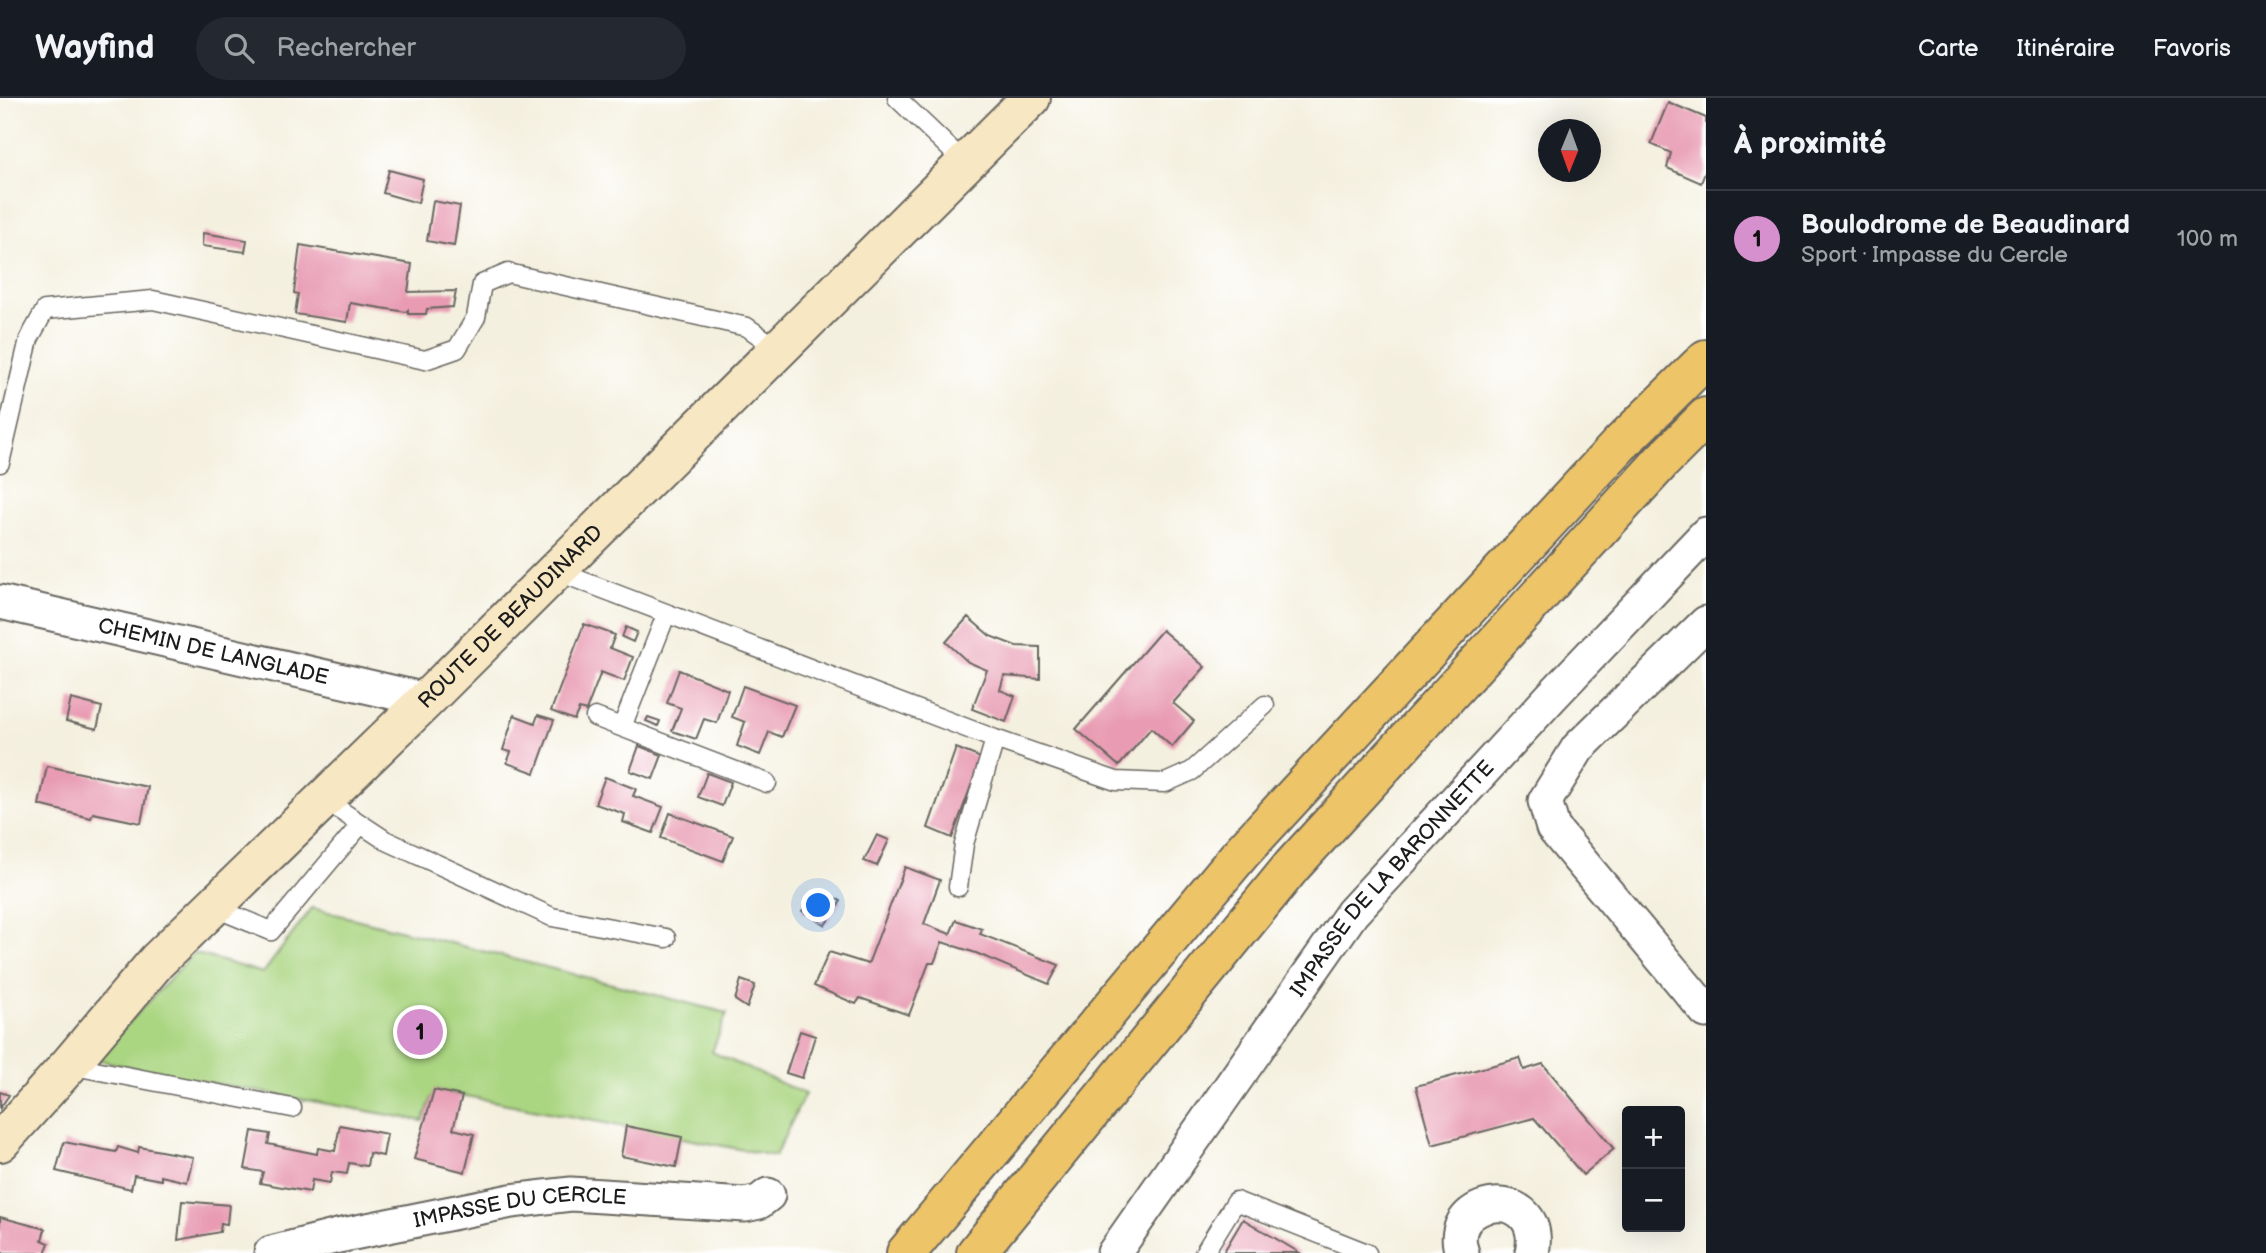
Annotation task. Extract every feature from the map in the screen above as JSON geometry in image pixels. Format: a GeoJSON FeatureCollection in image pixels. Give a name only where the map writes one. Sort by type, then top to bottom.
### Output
{"type":"FeatureCollection","features":[{"type":"Feature","properties":{"kind":"highway"},"geometry":{"type":"LineString","coordinates":[[906,1253],[1241,853],[1619,445],[1706,359]]}},
{"type":"Feature","properties":{"kind":"highway"},"geometry":{"type":"LineString","coordinates":[[976,1253],[1292,866],[1661,461],[1706,418]]}},
{"type":"Feature","properties":{"kind":"street","name":"ROUTE DE BEAUDINARD"},"geometry":{"type":"LineString","coordinates":[[0,1142],[157,961],[556,572],[1031,98]]}},
{"type":"Feature","properties":{"kind":"street","name":"IMPASSE DE LA BARONNETTE"},"geometry":{"type":"LineString","coordinates":[[1114,1253],[1352,913],[1706,534]]}},
{"type":"Feature","properties":{"kind":"street","name":"CHEMIN DE LANGLADE"},"geometry":{"type":"LineString","coordinates":[[0,602],[426,700]]}},
{"type":"Feature","properties":{"kind":"street"},"geometry":{"type":"LineString","coordinates":[[1706,623],[1578,748],[1545,801],[1553,828],[1706,1011]]}},
{"type":"Feature","properties":{"kind":"street","name":"IMPASSE DU CERCLE"},"geometry":{"type":"LineString","coordinates":[[271,1253],[338,1236],[511,1201],[559,1195],[745,1205],[760,1202],[768,1195]]}},
{"type":"Feature","properties":{"kind":"street"},"geometry":{"type":"LineString","coordinates":[[1462,1253],[1461,1231],[1470,1215],[1483,1206],[1499,1203],[1516,1209],[1529,1222],[1534,1240],[1532,1253]]}},
{"type":"Feature","properties":{"kind":"lane"},"geometry":{"type":"LineString","coordinates":[[897,98],[965,163]]}},
{"type":"Feature","properties":{"kind":"lane"},"geometry":{"type":"LineString","coordinates":[[0,463],[29,339],[45,310],[153,300],[425,360],[457,348],[476,317],[482,284],[508,273],[747,327],[778,349]]}},
{"type":"Feature","properties":{"kind":"lane"},"geometry":{"type":"LineString","coordinates":[[556,572],[995,739],[1116,781],[1165,783],[1192,771],[1265,705]]}},
{"type":"Feature","properties":{"kind":"lane"},"geometry":{"type":"LineString","coordinates":[[622,727],[666,615]]}},
{"type":"Feature","properties":{"kind":"lane"},"geometry":{"type":"LineString","coordinates":[[595,717],[767,783]]}},
{"type":"Feature","properties":{"kind":"lane"},"geometry":{"type":"LineString","coordinates":[[958,887],[964,844],[995,739]]}},
{"type":"Feature","properties":{"kind":"lane"},"geometry":{"type":"LineString","coordinates":[[323,799],[385,840],[552,917],[666,938]]}},
{"type":"Feature","properties":{"kind":"lane"},"geometry":{"type":"LineString","coordinates":[[213,907],[271,930],[361,824]]}},
{"type":"Feature","properties":{"kind":"lane"},"geometry":{"type":"LineString","coordinates":[[69,1065],[292,1108]]}},
{"type":"Feature","properties":{"kind":"lane"},"geometry":{"type":"LineString","coordinates":[[1204,1253],[1236,1200],[1367,1253]]}},
{"type":"Feature","properties":{"kind":"green space"},"geometry":{"type":"Polygon","coordinates":[[[312,908],[727,1013],[712,1052],[805,1094],[775,1156],[435,1090],[423,1121],[156,1073],[95,1059],[194,953],[263,973],[312,908]]]}},
{"type":"Feature","properties":{"kind":"building"},"geometry":{"type":"Polygon","coordinates":[[[1668,102],[1706,118],[1706,170],[1701,183],[1667,168],[1671,153],[1651,144],[1668,102]]]}},
{"type":"Feature","properties":{"kind":"building"},"geometry":{"type":"Polygon","coordinates":[[[389,170],[423,179],[418,203],[383,193],[389,170]]]}},
{"type":"Feature","properties":{"kind":"building"},"geometry":{"type":"Polygon","coordinates":[[[433,201],[460,206],[454,246],[427,241],[433,201]]]}},
{"type":"Feature","properties":{"kind":"building"},"geometry":{"type":"Polygon","coordinates":[[[203,233],[247,240],[245,252],[202,246],[203,233]]]}},
{"type":"Feature","properties":{"kind":"building"},"geometry":{"type":"Polygon","coordinates":[[[300,245],[412,264],[408,292],[456,291],[453,307],[427,309],[426,314],[408,314],[408,310],[406,312],[350,303],[347,322],[295,314],[298,294],[294,293],[300,245]]]}},
{"type":"Feature","properties":{"kind":"building"},"geometry":{"type":"Polygon","coordinates":[[[968,617],[990,636],[1016,646],[1040,647],[1040,679],[1004,676],[1000,690],[1015,696],[1006,722],[972,709],[987,670],[968,662],[946,642],[968,617]]]}},
{"type":"Feature","properties":{"kind":"building"},"geometry":{"type":"Polygon","coordinates":[[[584,624],[615,635],[610,648],[633,657],[624,681],[601,672],[586,711],[579,709],[574,720],[551,711],[584,624]]]}},
{"type":"Feature","properties":{"kind":"building"},"geometry":{"type":"Polygon","coordinates":[[[626,627],[637,632],[633,642],[622,637],[626,627]]]}},
{"type":"Feature","properties":{"kind":"building"},"geometry":{"type":"Polygon","coordinates":[[[1162,630],[1205,667],[1173,703],[1194,721],[1172,747],[1151,728],[1119,766],[1076,729],[1162,630]]]}},
{"type":"Feature","properties":{"kind":"building"},"geometry":{"type":"Polygon","coordinates":[[[679,670],[728,690],[717,723],[704,719],[696,739],[672,731],[681,708],[667,703],[679,670]]]}},
{"type":"Feature","properties":{"kind":"building"},"geometry":{"type":"Polygon","coordinates":[[[743,686],[795,705],[782,737],[769,732],[760,755],[737,746],[745,722],[732,717],[743,686]]]}},
{"type":"Feature","properties":{"kind":"building"},"geometry":{"type":"Polygon","coordinates":[[[71,699],[102,707],[97,729],[66,721],[71,699]]]}},
{"type":"Feature","properties":{"kind":"building"},"geometry":{"type":"Polygon","coordinates":[[[514,715],[535,723],[538,715],[554,720],[535,773],[507,763],[511,752],[503,750],[514,715]]]}},
{"type":"Feature","properties":{"kind":"building"},"geometry":{"type":"Polygon","coordinates":[[[648,717],[660,721],[658,726],[646,721],[648,717]]]}},
{"type":"Feature","properties":{"kind":"building"},"geometry":{"type":"Polygon","coordinates":[[[639,746],[662,755],[653,779],[630,771],[639,746]]]}},
{"type":"Feature","properties":{"kind":"building"},"geometry":{"type":"Polygon","coordinates":[[[956,748],[981,758],[952,838],[928,828],[956,748]]]}},
{"type":"Feature","properties":{"kind":"building"},"geometry":{"type":"Polygon","coordinates":[[[47,766],[148,787],[141,823],[93,813],[91,818],[39,805],[47,766]]]}},
{"type":"Feature","properties":{"kind":"building"},"geometry":{"type":"Polygon","coordinates":[[[707,773],[731,782],[722,806],[698,797],[707,773]]]}},
{"type":"Feature","properties":{"kind":"building"},"geometry":{"type":"Polygon","coordinates":[[[605,777],[636,789],[633,796],[663,807],[653,833],[623,822],[625,814],[595,804],[605,777]]]}},
{"type":"Feature","properties":{"kind":"building"},"geometry":{"type":"Polygon","coordinates":[[[670,813],[733,836],[723,861],[661,838],[670,813]]]}},
{"type":"Feature","properties":{"kind":"building"},"geometry":{"type":"Polygon","coordinates":[[[877,835],[889,840],[877,866],[864,861],[877,835]]]}},
{"type":"Feature","properties":{"kind":"building"},"geometry":{"type":"Polygon","coordinates":[[[905,867],[940,880],[924,924],[950,934],[956,920],[982,929],[980,934],[1059,965],[1049,984],[976,953],[942,942],[934,963],[929,963],[909,1015],[860,998],[856,1004],[814,986],[829,952],[868,964],[905,867]]]}},
{"type":"Feature","properties":{"kind":"building"},"geometry":{"type":"Polygon","coordinates":[[[824,892],[841,901],[825,925],[802,911],[809,900],[816,903],[824,892]]]}},
{"type":"Feature","properties":{"kind":"building"},"geometry":{"type":"Polygon","coordinates":[[[741,980],[755,985],[747,1008],[735,1000],[741,980]]]}},
{"type":"Feature","properties":{"kind":"building"},"geometry":{"type":"Polygon","coordinates":[[[800,1031],[815,1036],[802,1078],[786,1073],[800,1031]]]}},
{"type":"Feature","properties":{"kind":"building"},"geometry":{"type":"Polygon","coordinates":[[[1520,1058],[1524,1070],[1543,1064],[1614,1149],[1583,1175],[1534,1118],[1432,1145],[1416,1086],[1520,1058]]]}},
{"type":"Feature","properties":{"kind":"building"},"geometry":{"type":"Polygon","coordinates":[[[434,1090],[462,1096],[453,1129],[474,1134],[465,1172],[414,1159],[434,1090]]]}},
{"type":"Feature","properties":{"kind":"building"},"geometry":{"type":"Polygon","coordinates":[[[0,1092],[9,1095],[0,1108],[0,1092]]]}},
{"type":"Feature","properties":{"kind":"building"},"geometry":{"type":"Polygon","coordinates":[[[340,1125],[387,1134],[383,1156],[369,1153],[367,1166],[349,1163],[347,1174],[332,1172],[330,1183],[312,1180],[310,1192],[260,1183],[263,1172],[245,1169],[252,1131],[270,1134],[268,1144],[317,1154],[318,1148],[335,1151],[340,1125]]]}},
{"type":"Feature","properties":{"kind":"building"},"geometry":{"type":"Polygon","coordinates":[[[626,1126],[682,1137],[676,1167],[621,1156],[626,1126]]]}},
{"type":"Feature","properties":{"kind":"building"},"geometry":{"type":"Polygon","coordinates":[[[64,1142],[116,1152],[118,1147],[138,1153],[139,1147],[193,1157],[187,1182],[161,1176],[161,1180],[134,1175],[131,1189],[56,1171],[64,1142]]]}},
{"type":"Feature","properties":{"kind":"building"},"geometry":{"type":"Polygon","coordinates":[[[182,1201],[229,1205],[227,1224],[221,1223],[220,1232],[178,1240],[182,1201]]]}},
{"type":"Feature","properties":{"kind":"building"},"geometry":{"type":"Polygon","coordinates":[[[0,1217],[45,1229],[42,1240],[49,1243],[45,1253],[0,1253],[0,1217]]]}},
{"type":"Feature","properties":{"kind":"building"},"geometry":{"type":"Polygon","coordinates":[[[1243,1219],[1300,1253],[1223,1253],[1243,1219]]]}},
{"type":"Feature","properties":{"kind":"place","name":"Boulodrome de Beaudinard"},"geometry":{"type":"Point","coordinates":[420,1032]}}]}
